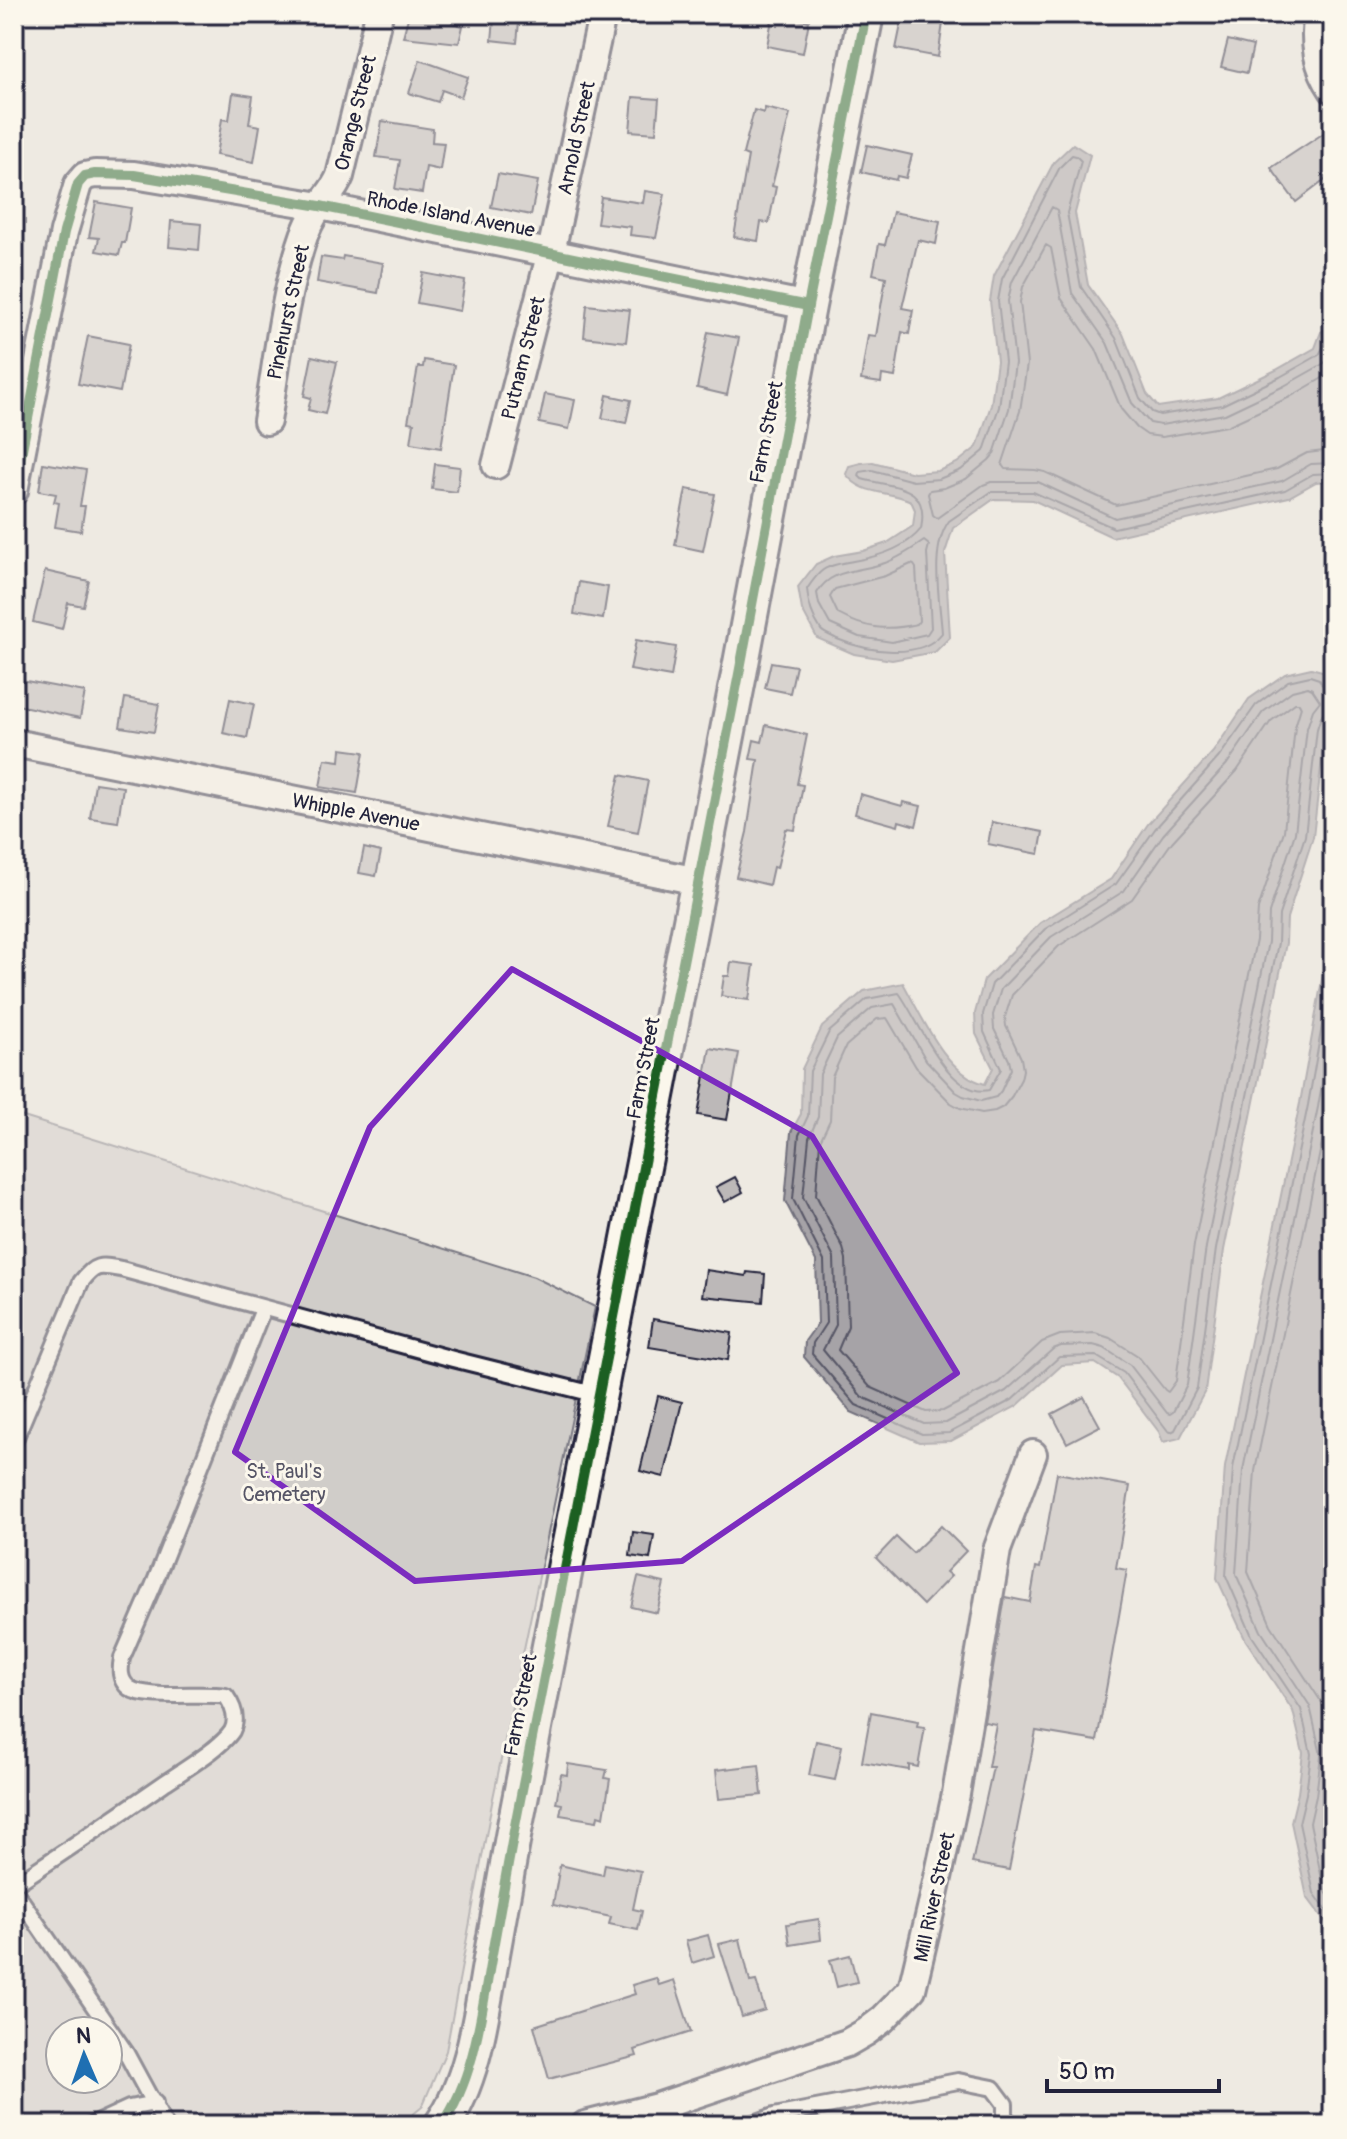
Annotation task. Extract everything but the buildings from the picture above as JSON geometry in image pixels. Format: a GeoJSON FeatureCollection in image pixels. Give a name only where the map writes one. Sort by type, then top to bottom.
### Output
{"type":"FeatureCollection","features":[{"type":"Feature","properties":{"kind":"street","name":"Orange Street"},"geometry":{"type":"LineString","coordinates":[[320,206],[335,189],[340,176],[379,14]]}},
{"type":"Feature","properties":{"kind":"street","name":"Farm Street"},"geometry":{"type":"LineString","coordinates":[[442,2125],[473,2054],[481,2015],[866,14]]}},
{"type":"Feature","properties":{"kind":"street"},"geometry":{"type":"LineString","coordinates":[[1318,14],[1316,50],[1333,90]]}},
{"type":"Feature","properties":{"kind":"street","name":"Arnold Street"},"geometry":{"type":"LineString","coordinates":[[551,252],[600,25]]}},
{"type":"Feature","properties":{"kind":"street","name":"Rhode Island Avenue"},"geometry":{"type":"LineString","coordinates":[[14,491],[64,232],[78,184],[85,176],[134,175],[320,206],[808,306]]}},
{"type":"Feature","properties":{"kind":"street","name":"Pinehurst Street"},"geometry":{"type":"LineString","coordinates":[[267,421],[285,310],[300,246],[320,206]]}},
{"type":"Feature","properties":{"kind":"street","name":"Putnam Street"},"geometry":{"type":"LineString","coordinates":[[496,465],[551,252]]}},
{"type":"Feature","properties":{"kind":"street","name":"Whipple Avenue"},"geometry":{"type":"LineString","coordinates":[[14,743],[698,881]]}},
{"type":"Feature","properties":{"kind":"street","name":"Mill River Street"},"geometry":{"type":"LineString","coordinates":[[585,2125],[657,2107],[847,2043],[883,2019],[912,1989],[956,1796],[997,1550],[1033,1454]]}},
{"type":"Feature","properties":{"kind":"lane"},"geometry":{"type":"LineString","coordinates":[[14,1442],[81,1282],[91,1269],[100,1266],[598,1395]]}},
{"type":"Feature","properties":{"kind":"lane"},"geometry":{"type":"LineString","coordinates":[[165,2125],[126,2053],[14,1888],[181,1772],[218,1745],[233,1729],[233,1705],[226,1696],[140,1693],[123,1681],[120,1670],[122,1658],[263,1309]]}},
{"type":"Feature","properties":{"kind":"lane"},"geometry":{"type":"LineString","coordinates":[[749,2125],[774,2116],[958,2081],[993,2088],[1005,2104],[1005,2125]]}},
{"type":"Feature","properties":{"kind":"lane"},"geometry":{"type":"LineString","coordinates":[[92,2125],[129,2108],[155,2103]]}},
{"type":"Feature","properties":{"kind":"highlighted area"},"geometry":{"type":"Polygon","coordinates":[[[512,969],[812,1136],[957,1373],[682,1561],[415,1581],[235,1452],[370,1127],[512,969]]]}},
{"type":"Feature","properties":{"kind":"green space","name":"St. Paul's Cemetery"},"geometry":{"type":"Polygon","coordinates":[[[14,1114],[534,1277],[595,1307],[492,1803],[446,2051],[422,2107],[400,2125],[14,2125],[14,1114]]]}},
{"type":"Feature","properties":{"kind":"water"},"geometry":{"type":"Polygon","coordinates":[[[1073,144],[1090,155],[1075,213],[1088,285],[1123,334],[1147,394],[1158,407],[1218,398],[1315,348],[1321,332],[1333,325],[1333,480],[1316,482],[1289,497],[1112,537],[1033,500],[994,499],[953,528],[945,553],[950,637],[935,652],[892,660],[854,654],[817,638],[802,610],[798,587],[816,564],[834,556],[887,543],[913,526],[915,510],[911,501],[860,486],[846,474],[849,466],[873,462],[914,473],[938,471],[957,463],[977,447],[991,405],[997,361],[990,301],[994,276],[1054,162],[1073,144]]]}},
{"type":"Feature","properties":{"kind":"water"},"geometry":{"type":"Polygon","coordinates":[[[1311,668],[1326,672],[1333,698],[1325,731],[1313,837],[1287,918],[1286,943],[1224,1250],[1205,1391],[1180,1438],[1163,1442],[1159,1432],[1118,1378],[1095,1363],[1062,1365],[1017,1406],[951,1441],[919,1442],[851,1412],[804,1357],[805,1341],[818,1323],[816,1261],[785,1201],[791,1132],[801,1114],[802,1069],[822,1027],[864,991],[903,983],[946,1056],[958,1069],[985,1084],[993,1068],[976,1034],[975,1013],[984,980],[1040,923],[1111,879],[1148,824],[1213,752],[1249,699],[1285,674],[1311,668]]]}},
{"type":"Feature","properties":{"kind":"water"},"geometry":{"type":"Polygon","coordinates":[[[1333,918],[1333,1932],[1307,1897],[1291,1822],[1303,1753],[1293,1711],[1245,1639],[1217,1578],[1225,1467],[1300,1103],[1333,918]]]}},
{"type":"Feature","properties":{"kind":"cycle path"},"geometry":{"type":"LineString","coordinates":[[442,2125],[461,2089],[479,2027],[514,1831],[866,14]]}},
{"type":"Feature","properties":{"kind":"cycle path"},"geometry":{"type":"LineString","coordinates":[[14,491],[64,232],[78,184],[85,176],[134,175],[320,206],[808,306]]}}]}
